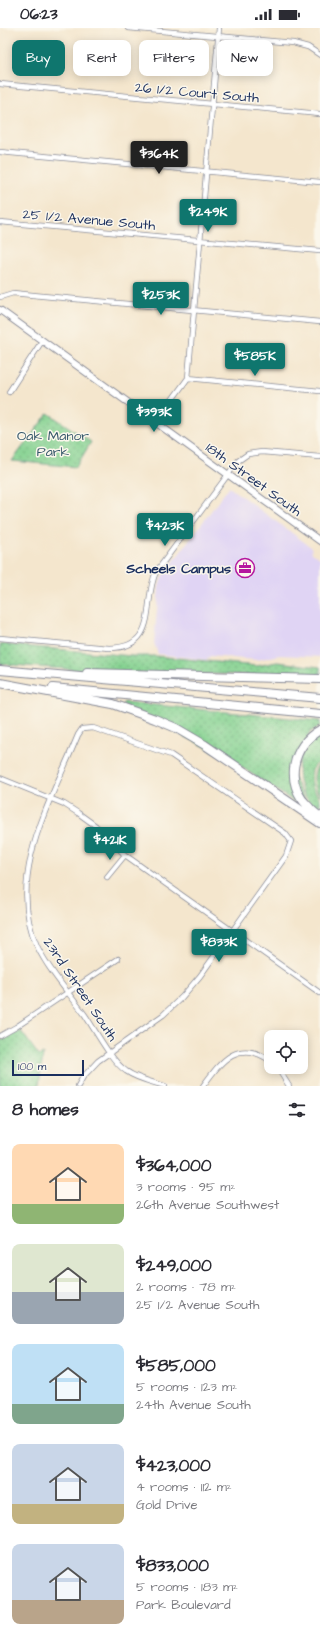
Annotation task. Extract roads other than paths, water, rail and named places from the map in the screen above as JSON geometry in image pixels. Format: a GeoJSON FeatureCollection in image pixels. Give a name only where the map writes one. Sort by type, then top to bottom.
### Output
{"type":"FeatureCollection","features":[{"type":"Feature","properties":{"kind":"highway"},"geometry":{"type":"LineString","coordinates":[[0,670],[320,698]]}},
{"type":"Feature","properties":{"kind":"highway"},"geometry":{"type":"LineString","coordinates":[[20,672],[320,679]]}},
{"type":"Feature","properties":{"kind":"highway"},"geometry":{"type":"LineString","coordinates":[[0,683],[320,714]]}},
{"type":"Feature","properties":{"kind":"highway"},"geometry":{"type":"LineString","coordinates":[[0,683],[113,704],[176,728],[205,745],[320,824]]}},
{"type":"Feature","properties":{"kind":"highway"},"geometry":{"type":"LineString","coordinates":[[320,730],[312,734],[300,747],[295,759],[293,773],[297,788],[303,801],[320,816]]}},
{"type":"Feature","properties":{"kind":"street"},"geometry":{"type":"LineString","coordinates":[[128,28],[301,45],[320,56]]}},
{"type":"Feature","properties":{"kind":"street"},"geometry":{"type":"LineString","coordinates":[[155,423],[188,378],[199,239],[219,28]]}},
{"type":"Feature","properties":{"kind":"street","name":"26 1/2 Court South"},"geometry":{"type":"LineString","coordinates":[[0,84],[320,114]]}},
{"type":"Feature","properties":{"kind":"street"},"geometry":{"type":"LineString","coordinates":[[0,152],[320,182]]}},
{"type":"Feature","properties":{"kind":"street","name":"25 1/2 Avenue South"},"geometry":{"type":"LineString","coordinates":[[0,222],[320,251]]}},
{"type":"Feature","properties":{"kind":"street"},"geometry":{"type":"LineString","coordinates":[[0,298],[14,293],[320,322]]}},
{"type":"Feature","properties":{"kind":"street","name":"18th Street South"},"geometry":{"type":"LineString","coordinates":[[0,310],[320,541]]}},
{"type":"Feature","properties":{"kind":"street"},"geometry":{"type":"LineString","coordinates":[[9,392],[42,341]]}},
{"type":"Feature","properties":{"kind":"street"},"geometry":{"type":"LineString","coordinates":[[188,378],[320,391]]}},
{"type":"Feature","properties":{"kind":"street"},"geometry":{"type":"LineString","coordinates":[[0,638],[122,648],[137,639],[144,630],[148,619],[151,587],[156,572],[238,461],[248,454],[262,452],[320,457]]}},
{"type":"Feature","properties":{"kind":"street","name":"23rd Street South"},"geometry":{"type":"LineString","coordinates":[[165,1086],[136,1077],[125,1071],[118,1064],[43,957],[37,945],[26,904],[27,879],[37,837],[51,799],[82,729],[93,728],[171,755],[289,837],[291,841],[289,851],[233,931]]}},
{"type":"Feature","properties":{"kind":"street"},"geometry":{"type":"LineString","coordinates":[[0,778],[64,804],[96,826],[125,855],[320,993]]}},
{"type":"Feature","properties":{"kind":"street"},"geometry":{"type":"LineString","coordinates":[[107,877],[125,855]]}},
{"type":"Feature","properties":{"kind":"street"},"geometry":{"type":"LineString","coordinates":[[78,1086],[90,1068],[168,1011],[200,976],[233,931]]}},
{"type":"Feature","properties":{"kind":"street"},"geometry":{"type":"LineString","coordinates":[[0,1036],[16,1027],[118,959]]}},
{"type":"Feature","properties":{"kind":"street"},"geometry":{"type":"LineString","coordinates":[[203,1086],[220,1062],[233,1054],[244,1051],[255,1052],[264,1057]]}},
{"type":"Feature","properties":{"kind":"street"},"geometry":{"type":"LineString","coordinates":[[281,1074],[289,1086]]}},
{"type":"Feature","properties":{"kind":"place","name":"Scheels Campus"},"geometry":{"type":"Point","coordinates":[245,568]}},
{"type":"Feature","properties":{"kind":"park label","name":"Oak Manor Park"},"geometry":{"type":"Point","coordinates":[53,444]}}]}
